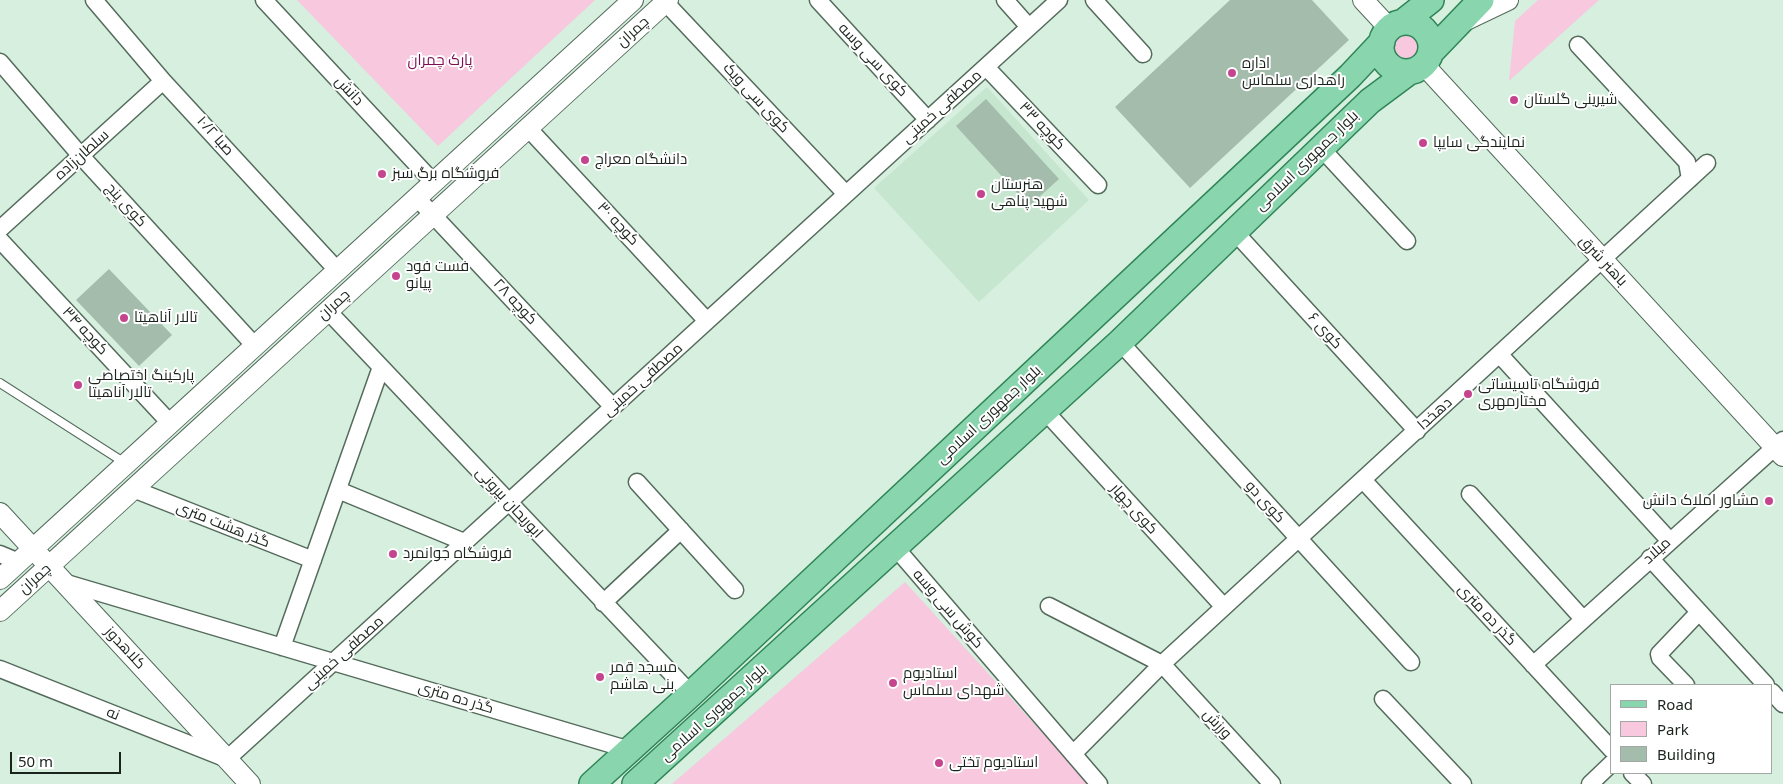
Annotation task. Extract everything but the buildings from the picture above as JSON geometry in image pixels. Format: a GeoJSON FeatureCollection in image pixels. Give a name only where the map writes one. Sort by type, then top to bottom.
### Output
{"type":"FeatureCollection","features":[{"type":"Feature","properties":{"kind":"main road","name":"بلوار جمهوری اسلامی"},"geometry":{"type":"LineString","coordinates":[[592,784],[691,694],[1350,76],[1391,30],[1431,0]]}},
{"type":"Feature","properties":{"kind":"main road","name":"بلوار جمهوری اسلامی"},"geometry":{"type":"LineString","coordinates":[[635,784],[1120,342],[1370,101],[1421,63],[1481,0]]}},
{"type":"Feature","properties":{"kind":"main road"},"geometry":{"type":"LineString","coordinates":[[1419,24],[1425,30],[1432,44],[1421,63],[1394,69],[1388,64],[1383,57],[1391,30],[1419,24]]}},
{"type":"Feature","properties":{"kind":"street","name":"صبا ۱۰/۲"},"geometry":{"type":"LineString","coordinates":[[94,0],[164,81],[337,270]]}},
{"type":"Feature","properties":{"kind":"street","name":"دانش"},"geometry":{"type":"LineString","coordinates":[[264,0],[434,183]]}},
{"type":"Feature","properties":{"kind":"street","name":"چمران"},"geometry":{"type":"LineString","coordinates":[[0,579],[633,0]]}},
{"type":"Feature","properties":{"kind":"street","name":"کوی سی وسه"},"geometry":{"type":"LineString","coordinates":[[818,0],[928,120]]}},
{"type":"Feature","properties":{"kind":"street"},"geometry":{"type":"LineString","coordinates":[[1005,0],[1030,27]]}},
{"type":"Feature","properties":{"kind":"street","name":"مصطفی خمینی"},"geometry":{"type":"LineString","coordinates":[[227,759],[1059,0]]}},
{"type":"Feature","properties":{"kind":"street"},"geometry":{"type":"LineString","coordinates":[[1094,0],[1143,54]]}},
{"type":"Feature","properties":{"kind":"street"},"geometry":{"type":"LineString","coordinates":[[1363,0],[1391,30]]}},
{"type":"Feature","properties":{"kind":"street"},"geometry":{"type":"LineString","coordinates":[[1460,23],[1508,0]]}},
{"type":"Feature","properties":{"kind":"street","name":"چمران"},"geometry":{"type":"LineString","coordinates":[[0,611],[666,1]]}},
{"type":"Feature","properties":{"kind":"street","name":"کوی سی ویک"},"geometry":{"type":"LineString","coordinates":[[666,1],[846,194]]}},
{"type":"Feature","properties":{"kind":"street"},"geometry":{"type":"LineString","coordinates":[[1578,45],[1687,162],[1690,179]]}},
{"type":"Feature","properties":{"kind":"street","name":"کوی پنج"},"geometry":{"type":"LineString","coordinates":[[0,62],[81,156],[255,346]]}},
{"type":"Feature","properties":{"kind":"street","name":"باهنر شرق"},"geometry":{"type":"LineString","coordinates":[[1421,63],[1602,261],[1780,448]]}},
{"type":"Feature","properties":{"kind":"street","name":"کوچه ۳۳"},"geometry":{"type":"LineString","coordinates":[[986,66],[1098,185]]}},
{"type":"Feature","properties":{"kind":"street","name":"سلطان‌زاده"},"geometry":{"type":"LineString","coordinates":[[0,229],[164,81]]}},
{"type":"Feature","properties":{"kind":"street","name":"کوچه ۳۰"},"geometry":{"type":"LineString","coordinates":[[528,128],[707,321]]}},
{"type":"Feature","properties":{"kind":"street"},"geometry":{"type":"LineString","coordinates":[[1321,148],[1407,241]]}},
{"type":"Feature","properties":{"kind":"street","name":"دهخدا"},"geometry":{"type":"LineString","coordinates":[[1162,664],[1707,163]]}},
{"type":"Feature","properties":{"kind":"street"},"geometry":{"type":"LineString","coordinates":[[434,183],[449,199]]}},
{"type":"Feature","properties":{"kind":"street","name":"کوچه ۲۸"},"geometry":{"type":"LineString","coordinates":[[417,198],[613,407]]}},
{"type":"Feature","properties":{"kind":"street","name":"کوی ۶"},"geometry":{"type":"LineString","coordinates":[[1234,231],[1416,431]]}},
{"type":"Feature","properties":{"kind":"street","name":"کوچه ۳۴"},"geometry":{"type":"LineString","coordinates":[[0,240],[170,424]]}},
{"type":"Feature","properties":{"kind":"street"},"geometry":{"type":"LineString","coordinates":[[312,294],[328,311]]}},
{"type":"Feature","properties":{"kind":"street","name":"ابوریحان بیرونی"},"geometry":{"type":"LineString","coordinates":[[328,311],[691,694]]}},
{"type":"Feature","properties":{"kind":"street","name":"کوی دو"},"geometry":{"type":"LineString","coordinates":[[1120,342],[1412,662]]}},
{"type":"Feature","properties":{"kind":"street"},"geometry":{"type":"LineString","coordinates":[[1500,355],[1669,540]]}},
{"type":"Feature","properties":{"kind":"street"},"geometry":{"type":"LineString","coordinates":[[282,647],[381,367]]}},
{"type":"Feature","properties":{"kind":"street","name":"کوی چهار"},"geometry":{"type":"LineString","coordinates":[[1044,411],[1224,607]]}},
{"type":"Feature","properties":{"kind":"street","name":"میلاد"},"geometry":{"type":"LineString","coordinates":[[1533,665],[1669,540],[1780,448]]}},
{"type":"Feature","properties":{"kind":"street","name":"گذر ده متری"},"geometry":{"type":"LineString","coordinates":[[1363,480],[1610,748]]}},
{"type":"Feature","properties":{"kind":"street"},"geometry":{"type":"LineString","coordinates":[[637,482],[735,590]]}},
{"type":"Feature","properties":{"kind":"street","name":"گذر هشت متری"},"geometry":{"type":"LineString","coordinates":[[133,489],[313,560]]}},
{"type":"Feature","properties":{"kind":"street"},"geometry":{"type":"LineString","coordinates":[[338,490],[464,542]]}},
{"type":"Feature","properties":{"kind":"street"},"geometry":{"type":"LineString","coordinates":[[1470,494],[1583,619]]}},
{"type":"Feature","properties":{"kind":"street","name":"کلاهدوز"},"geometry":{"type":"LineString","coordinates":[[0,512],[26,555],[49,566],[250,784]]}},
{"type":"Feature","properties":{"kind":"street"},"geometry":{"type":"LineString","coordinates":[[604,603],[681,530]]}},
{"type":"Feature","properties":{"kind":"street","name":"کوش سی وسه"},"geometry":{"type":"LineString","coordinates":[[895,547],[1099,784]]}},
{"type":"Feature","properties":{"kind":"street"},"geometry":{"type":"LineString","coordinates":[[0,554],[26,555]]}},
{"type":"Feature","properties":{"kind":"street"},"geometry":{"type":"LineString","coordinates":[[1650,558],[1762,684]]}},
{"type":"Feature","properties":{"kind":"street","name":"گذر ده متری"},"geometry":{"type":"LineString","coordinates":[[63,582],[630,750]]}},
{"type":"Feature","properties":{"kind":"street"},"geometry":{"type":"LineString","coordinates":[[1049,606],[1162,664],[1073,754]]}},
{"type":"Feature","properties":{"kind":"street"},"geometry":{"type":"LineString","coordinates":[[1685,684],[1660,658],[1659,654],[1699,612]]}},
{"type":"Feature","properties":{"kind":"street","name":"ورزش"},"geometry":{"type":"LineString","coordinates":[[1162,664],[1272,784]]}},
{"type":"Feature","properties":{"kind":"street","name":"نه"},"geometry":{"type":"LineString","coordinates":[[0,668],[227,759]]}},
{"type":"Feature","properties":{"kind":"street"},"geometry":{"type":"LineString","coordinates":[[1773,694],[1783,704]]}},
{"type":"Feature","properties":{"kind":"street"},"geometry":{"type":"LineString","coordinates":[[1383,699],[1463,784]]}},
{"type":"Feature","properties":{"kind":"street"},"geometry":{"type":"LineString","coordinates":[[1590,784],[1610,765]]}},
{"type":"Feature","properties":{"kind":"street"},"geometry":{"type":"LineString","coordinates":[[1633,774],[1643,784]]}},
{"type":"Feature","properties":{"kind":"lane"},"geometry":{"type":"LineString","coordinates":[[0,383],[126,464]]}},
{"type":"Feature","properties":{"kind":"shaded area","name":"هنرستان شهید پناهی"},"geometry":{"type":"Polygon","coordinates":[[[987,87],[1089,200],[979,302],[874,188],[987,87]]]}},
{"type":"Feature","properties":{"kind":"green space","name":"پارک چمران"},"geometry":{"type":"Polygon","coordinates":[[[297,0],[595,0],[438,146],[297,0]]]}},
{"type":"Feature","properties":{"kind":"green space"},"geometry":{"type":"Polygon","coordinates":[[[1538,0],[1599,0],[1509,81],[1515,21],[1538,0]]]}},
{"type":"Feature","properties":{"kind":"green space"},"geometry":{"type":"Polygon","coordinates":[[[1414,27],[1424,35],[1427,42],[1421,61],[1402,67],[1396,64],[1387,54],[1390,34],[1414,27]]]}},
{"type":"Feature","properties":{"kind":"green space","name":"استادیوم شهدای سلماس"},"geometry":{"type":"Polygon","coordinates":[[[905,582],[1089,784],[672,784],[905,582]]]}},
{"type":"Feature","properties":{"kind":"place","name":"اداره راهداری سلماس"},"geometry":{"type":"Point","coordinates":[1232,73]}},
{"type":"Feature","properties":{"kind":"place","name":"شیرینی گلستان"},"geometry":{"type":"Point","coordinates":[1514,100]}},
{"type":"Feature","properties":{"kind":"place","name":"نمایندگی سایپا"},"geometry":{"type":"Point","coordinates":[1423,143]}},
{"type":"Feature","properties":{"kind":"place","name":"دانشگاه معراج"},"geometry":{"type":"Point","coordinates":[585,160]}},
{"type":"Feature","properties":{"kind":"place","name":"فروشگاه برگ سبز"},"geometry":{"type":"Point","coordinates":[382,174]}},
{"type":"Feature","properties":{"kind":"place","name":"هنرستان شهید پناهی"},"geometry":{"type":"Point","coordinates":[981,194]}},
{"type":"Feature","properties":{"kind":"place","name":"فست فود پیانو"},"geometry":{"type":"Point","coordinates":[396,276]}},
{"type":"Feature","properties":{"kind":"place","name":"تالار آناهیتا"},"geometry":{"type":"Point","coordinates":[124,318]}},
{"type":"Feature","properties":{"kind":"place","name":"پارکینگ اختصاصی تالار آناهیتا"},"geometry":{"type":"Point","coordinates":[78,385]}},
{"type":"Feature","properties":{"kind":"place","name":"فروشگاه تاسیساتی مختارمهری"},"geometry":{"type":"Point","coordinates":[1468,394]}},
{"type":"Feature","properties":{"kind":"place","name":"مشاور املاک دانش"},"geometry":{"type":"Point","coordinates":[1769,501]}},
{"type":"Feature","properties":{"kind":"place","name":"فروشگاه جوانمرد"},"geometry":{"type":"Point","coordinates":[393,554]}},
{"type":"Feature","properties":{"kind":"place","name":"مسجد قمر بنی هاشم"},"geometry":{"type":"Point","coordinates":[600,677]}},
{"type":"Feature","properties":{"kind":"place","name":"استادیوم شهدای سلماس"},"geometry":{"type":"Point","coordinates":[893,683]}},
{"type":"Feature","properties":{"kind":"place","name":"استادیوم تختی"},"geometry":{"type":"Point","coordinates":[939,763]}}]}
